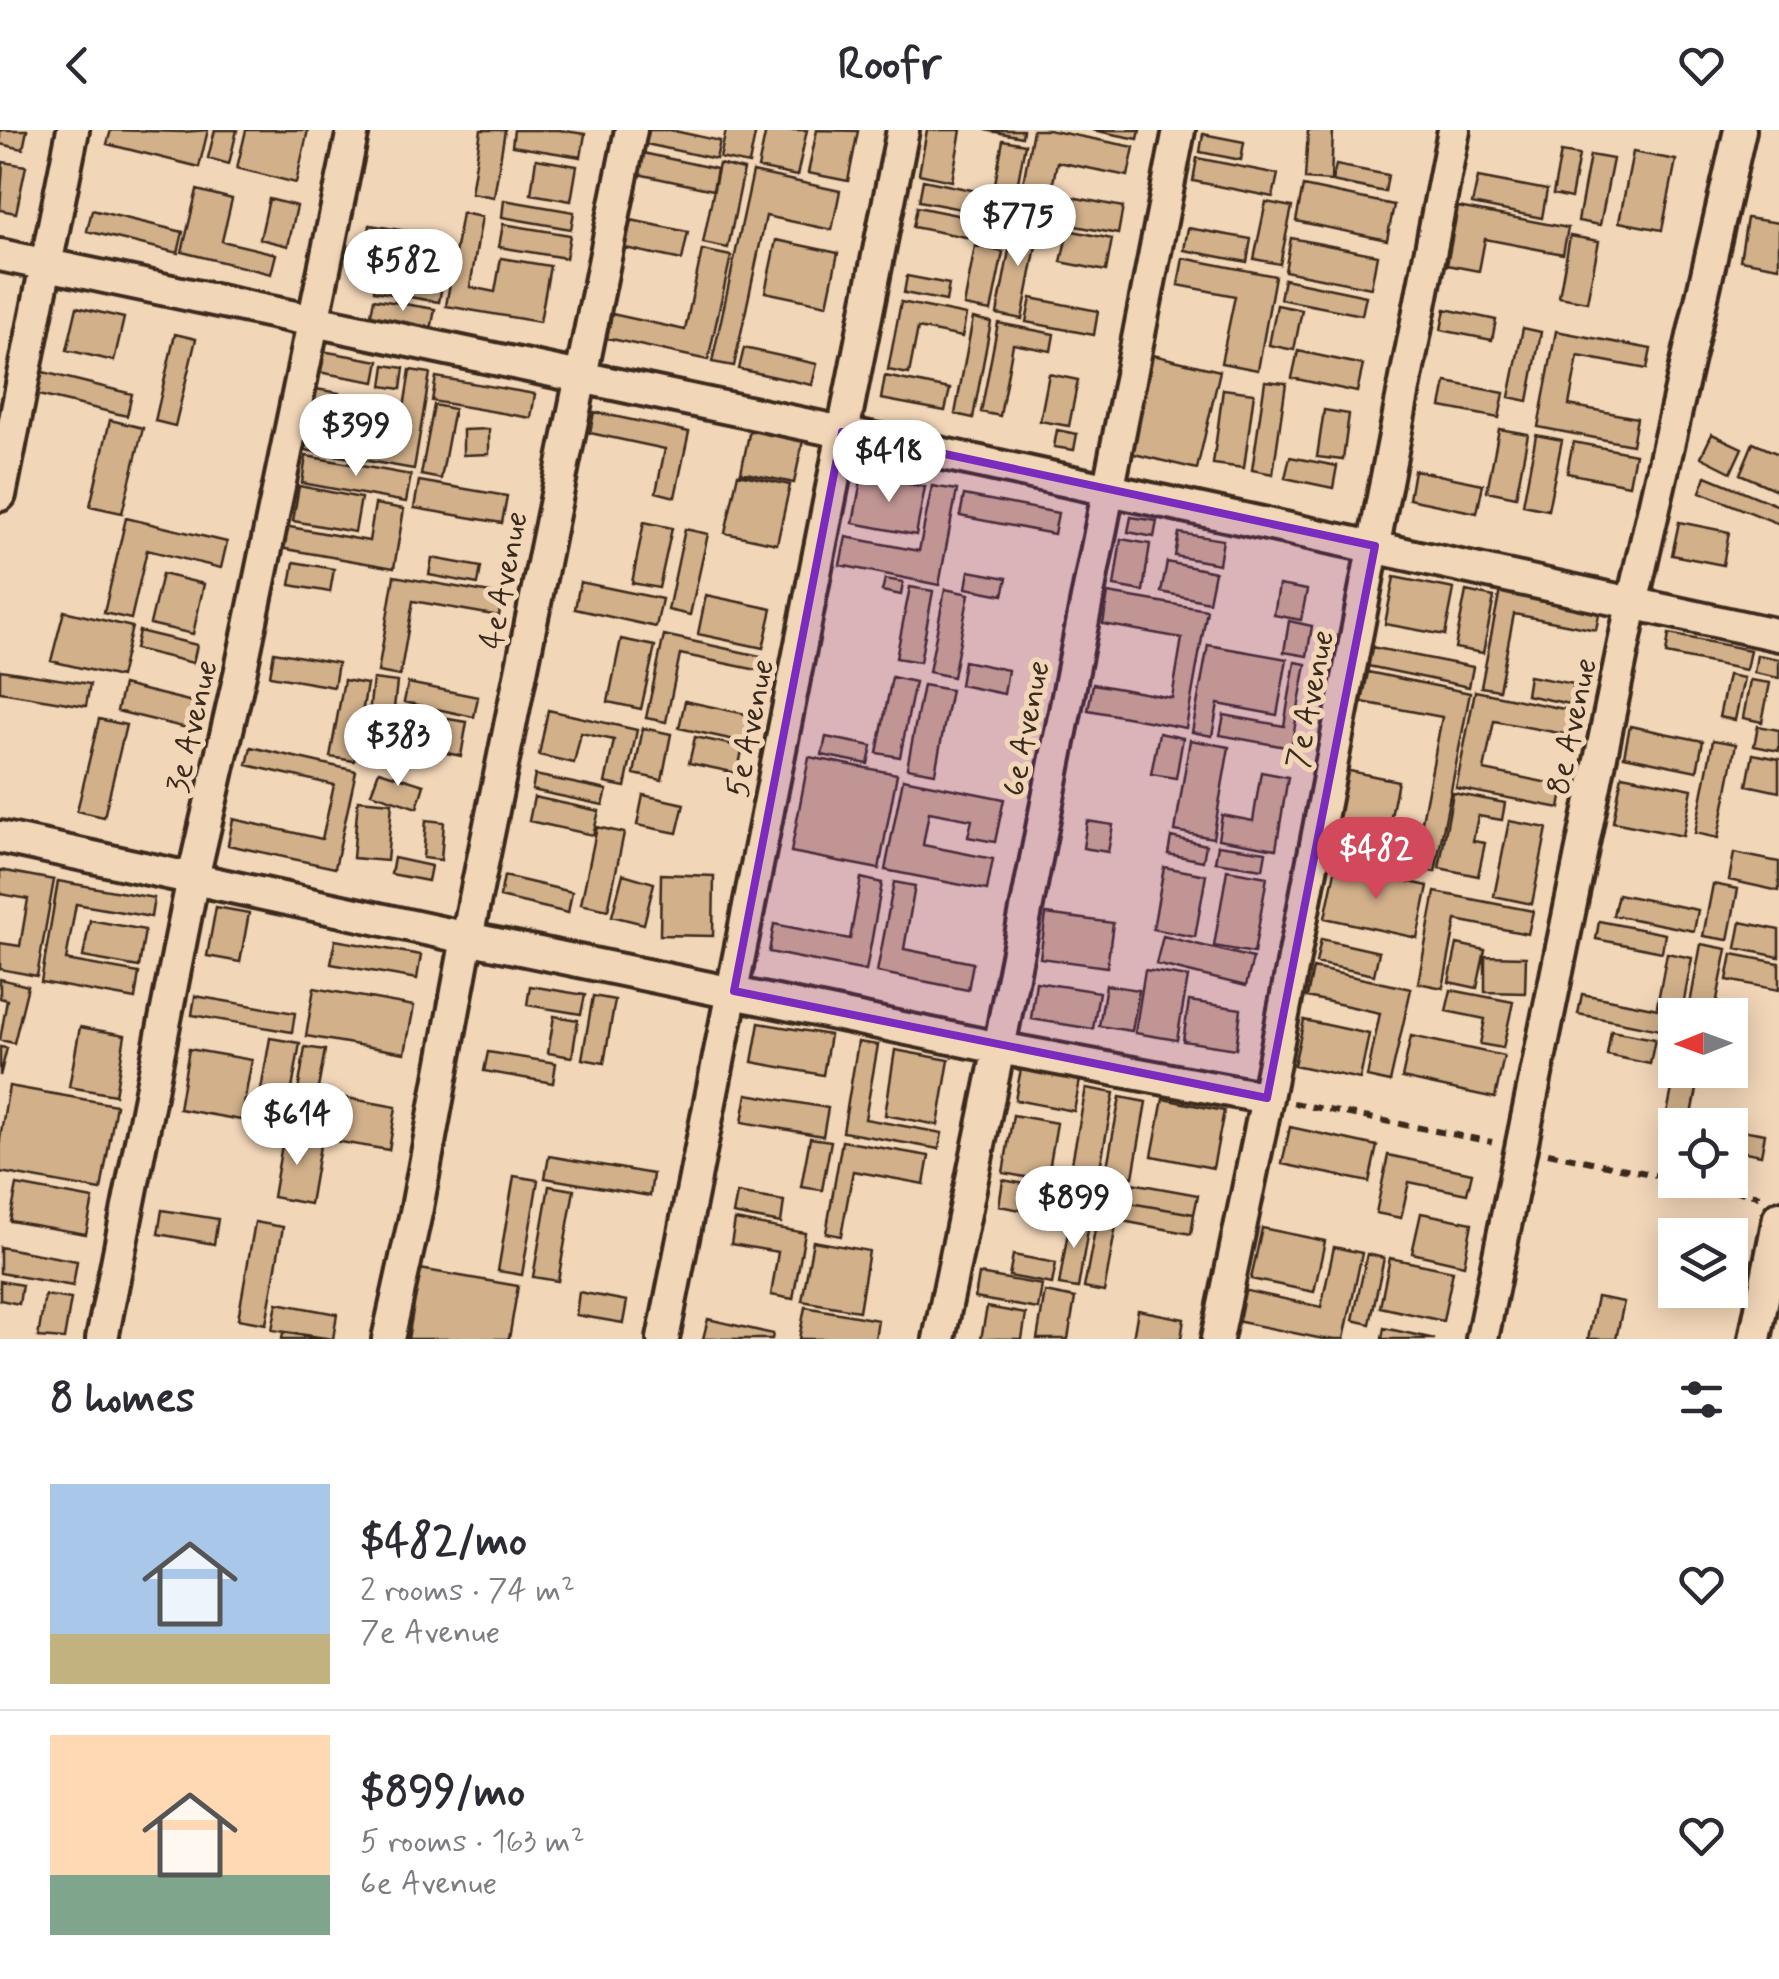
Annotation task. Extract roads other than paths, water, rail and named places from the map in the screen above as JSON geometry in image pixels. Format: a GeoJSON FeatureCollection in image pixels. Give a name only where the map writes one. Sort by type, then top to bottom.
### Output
{"type":"FeatureCollection","features":[{"type":"Feature","properties":{"kind":"street"},"geometry":{"type":"LineString","coordinates":[[0,496],[73,130]]}},
{"type":"Feature","properties":{"kind":"street","name":"3e Avenue"},"geometry":{"type":"LineString","coordinates":[[102,1339],[193,878],[240,674],[353,130]]}},
{"type":"Feature","properties":{"kind":"street","name":"4e Avenue"},"geometry":{"type":"LineString","coordinates":[[388,1339],[418,1208],[467,938],[631,130]]}},
{"type":"Feature","properties":{"kind":"street","name":"5e Avenue"},"geometry":{"type":"LineString","coordinates":[[663,1339],[903,130]]}},
{"type":"Feature","properties":{"kind":"street","name":"6e Avenue"},"geometry":{"type":"LineString","coordinates":[[939,1339],[1000,1048],[1179,130]]}},
{"type":"Feature","properties":{"kind":"street","name":"7e Avenue"},"geometry":{"type":"LineString","coordinates":[[1217,1339],[1268,1098],[1454,130]]}},
{"type":"Feature","properties":{"kind":"street","name":"8e Avenue"},"geometry":{"type":"LineString","coordinates":[[1482,1339],[1632,604],[1740,130]]}},
{"type":"Feature","properties":{"kind":"street"},"geometry":{"type":"LineString","coordinates":[[0,255],[1779,635]]}},
{"type":"Feature","properties":{"kind":"street"},"geometry":{"type":"LineString","coordinates":[[0,837],[1000,1048],[1268,1098]]}},
{"type":"Feature","properties":{"kind":"street"},"geometry":{"type":"LineString","coordinates":[[1755,1339],[1769,1206]]}}]}
